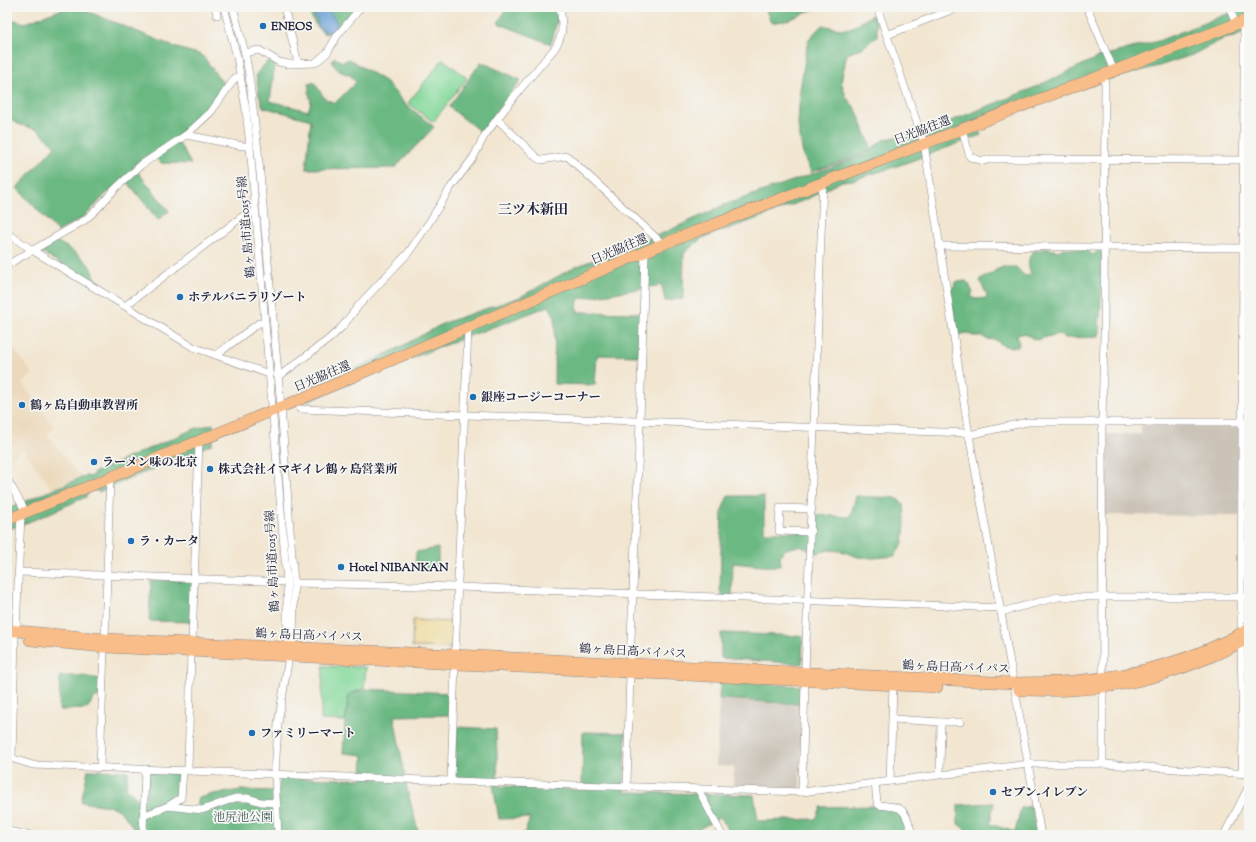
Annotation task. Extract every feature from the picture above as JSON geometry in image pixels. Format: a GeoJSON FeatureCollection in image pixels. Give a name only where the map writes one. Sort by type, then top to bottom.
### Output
{"type":"FeatureCollection","features":[{"type":"Feature","properties":{"kind":"highway","name":"日光脇往還"},"geometry":{"type":"LineString","coordinates":[[7,520],[199,442],[663,244],[1242,22]]}},
{"type":"Feature","properties":{"kind":"highway","name":"鶴ヶ島日高バイパス"},"geometry":{"type":"LineString","coordinates":[[805,676],[893,686],[1014,686],[1074,681],[1133,681],[1163,674],[1212,657],[1238,644],[1248,633]]}},
{"type":"Feature","properties":{"kind":"highway","name":"鶴ヶ島日高バイパス"},"geometry":{"type":"LineString","coordinates":[[1103,682],[1162,666],[1210,649],[1248,633]]}},
{"type":"Feature","properties":{"kind":"highway","name":"鶴ヶ島日高バイパス"},"geometry":{"type":"LineString","coordinates":[[11,634],[104,643],[290,650],[1014,686]]}},
{"type":"Feature","properties":{"kind":"street"},"geometry":{"type":"LineString","coordinates":[[215,7],[217,15]]}},
{"type":"Feature","properties":{"kind":"street","name":"鶴ヶ島市道1015号線"},"geometry":{"type":"LineString","coordinates":[[224,7],[237,57],[246,110],[269,374],[277,409]]}},
{"type":"Feature","properties":{"kind":"street","name":"鶴ヶ島市道1015号線"},"geometry":{"type":"LineString","coordinates":[[233,7],[245,53],[256,130],[277,376],[277,409],[290,582],[290,650],[278,724],[276,774],[278,835]]}},
{"type":"Feature","properties":{"kind":"street"},"geometry":{"type":"LineString","coordinates":[[284,7],[298,63]]}},
{"type":"Feature","properties":{"kind":"street"},"geometry":{"type":"LineString","coordinates":[[245,53],[259,50],[278,62],[315,63],[323,58],[360,7]]}},
{"type":"Feature","properties":{"kind":"street"},"geometry":{"type":"LineString","coordinates":[[277,376],[282,374],[329,339],[342,327],[359,305],[409,252],[451,187],[473,158],[485,135],[517,93],[556,48],[563,24],[560,7]]}},
{"type":"Feature","properties":{"kind":"street"},"geometry":{"type":"LineString","coordinates":[[877,7],[924,143],[969,434],[1041,835]]}},
{"type":"Feature","properties":{"kind":"street"},"geometry":{"type":"LineString","coordinates":[[887,35],[959,7]]}},
{"type":"Feature","properties":{"kind":"street"},"geometry":{"type":"LineString","coordinates":[[1087,7],[1108,73],[1105,84],[1102,421],[1103,764]]}},
{"type":"Feature","properties":{"kind":"street"},"geometry":{"type":"LineString","coordinates":[[1229,7],[1242,22],[1244,33],[1246,160],[1246,422],[1242,625],[1248,633]]}},
{"type":"Feature","properties":{"kind":"street"},"geometry":{"type":"LineString","coordinates":[[7,265],[85,220],[141,165],[186,135],[211,112],[235,78],[240,76]]}},
{"type":"Feature","properties":{"kind":"street"},"geometry":{"type":"LineString","coordinates":[[497,119],[537,158],[541,160],[567,156],[663,244]]}},
{"type":"Feature","properties":{"kind":"street"},"geometry":{"type":"LineString","coordinates":[[962,129],[970,158],[983,161],[991,159],[1246,160]]}},
{"type":"Feature","properties":{"kind":"street"},"geometry":{"type":"LineString","coordinates":[[186,135],[250,146]]}},
{"type":"Feature","properties":{"kind":"street"},"geometry":{"type":"LineString","coordinates":[[802,792],[823,182]]}},
{"type":"Feature","properties":{"kind":"street"},"geometry":{"type":"LineString","coordinates":[[126,306],[247,213],[255,213]]}},
{"type":"Feature","properties":{"kind":"street"},"geometry":{"type":"LineString","coordinates":[[7,232],[32,250],[193,347],[269,374]]}},
{"type":"Feature","properties":{"kind":"street"},"geometry":{"type":"LineString","coordinates":[[939,246],[1246,248]]}},
{"type":"Feature","properties":{"kind":"street"},"geometry":{"type":"LineString","coordinates":[[627,786],[645,252]]}},
{"type":"Feature","properties":{"kind":"street"},"geometry":{"type":"LineString","coordinates":[[216,355],[259,324],[265,323]]}},
{"type":"Feature","properties":{"kind":"street"},"geometry":{"type":"LineString","coordinates":[[451,781],[468,328]]}},
{"type":"Feature","properties":{"kind":"street"},"geometry":{"type":"LineString","coordinates":[[300,409],[969,434],[1028,422],[1246,422]]}},
{"type":"Feature","properties":{"kind":"street"},"geometry":{"type":"LineString","coordinates":[[143,816],[168,806],[181,798],[185,770],[192,647],[199,442]]}},
{"type":"Feature","properties":{"kind":"street"},"geometry":{"type":"LineString","coordinates":[[100,768],[110,477]]}},
{"type":"Feature","properties":{"kind":"street"},"geometry":{"type":"LineString","coordinates":[[7,479],[23,513],[19,572],[11,634],[10,757],[32,765],[451,781],[802,792],[1029,764],[1103,764],[1246,773],[1246,736],[1241,649],[1238,644]]}},
{"type":"Feature","properties":{"kind":"street"},"geometry":{"type":"LineString","coordinates":[[811,532],[779,531],[780,508],[812,509]]}},
{"type":"Feature","properties":{"kind":"street"},"geometry":{"type":"LineString","coordinates":[[19,572],[459,587],[1001,610],[1058,597],[1242,597]]}},
{"type":"Feature","properties":{"kind":"street"},"geometry":{"type":"LineString","coordinates":[[890,781],[893,686]]}},
{"type":"Feature","properties":{"kind":"street"},"geometry":{"type":"LineString","coordinates":[[893,719],[960,722]]}},
{"type":"Feature","properties":{"kind":"street"},"geometry":{"type":"LineString","coordinates":[[940,774],[941,722]]}},
{"type":"Feature","properties":{"kind":"street"},"geometry":{"type":"LineString","coordinates":[[143,835],[145,769]]}},
{"type":"Feature","properties":{"kind":"street"},"geometry":{"type":"LineString","coordinates":[[875,783],[877,802],[879,805],[890,808],[896,807],[900,809],[905,815],[912,835]]}},
{"type":"Feature","properties":{"kind":"street"},"geometry":{"type":"LineString","coordinates":[[1224,835],[1249,786]]}},
{"type":"Feature","properties":{"kind":"street"},"geometry":{"type":"LineString","coordinates":[[698,789],[722,835]]}},
{"type":"Feature","properties":{"kind":"street"},"geometry":{"type":"LineString","coordinates":[[168,806],[202,810],[235,798],[248,798],[261,802],[276,803]]}},
{"type":"Feature","properties":{"kind":"street"},"geometry":{"type":"LineString","coordinates":[[7,831],[30,835]]}},
{"type":"Feature","properties":{"kind":"shaded area","name":"鶴ヶ島自動車教習所"},"geometry":{"type":"Polygon","coordinates":[[[7,341],[33,374],[22,383],[54,428],[47,434],[80,476],[52,489],[23,449],[7,461],[7,341]]]}},
{"type":"Feature","properties":{"kind":"shaded area"},"geometry":{"type":"Polygon","coordinates":[[[1141,424],[1240,425],[1240,516],[1104,515],[1104,434],[1141,434],[1141,424]]]}},
{"type":"Feature","properties":{"kind":"shaded area"},"geometry":{"type":"Polygon","coordinates":[[[1249,428],[1249,467],[1244,467],[1244,430],[1249,428]]]}},
{"type":"Feature","properties":{"kind":"shaded area"},"geometry":{"type":"Polygon","coordinates":[[[1245,468],[1249,468],[1249,510],[1245,510],[1245,468]]]}},
{"type":"Feature","properties":{"kind":"shaded area"},"geometry":{"type":"Polygon","coordinates":[[[719,700],[802,705],[800,789],[733,787],[734,767],[716,766],[719,700]]]}},
{"type":"Feature","properties":{"kind":"green space"},"geometry":{"type":"Polygon","coordinates":[[[68,7],[77,7],[180,49],[202,55],[225,86],[209,111],[176,138],[191,164],[161,163],[151,153],[133,166],[169,211],[158,220],[126,180],[107,193],[84,217],[58,232],[17,188],[55,146],[38,130],[18,124],[7,117],[7,18],[25,23],[68,7]]]}},
{"type":"Feature","properties":{"kind":"green space"},"geometry":{"type":"Polygon","coordinates":[[[299,7],[356,7],[335,32],[324,34],[315,24],[310,14],[301,10],[299,7]]]}},
{"type":"Feature","properties":{"kind":"green space"},"geometry":{"type":"Polygon","coordinates":[[[507,7],[557,7],[560,9],[551,44],[498,23],[507,7]]]}},
{"type":"Feature","properties":{"kind":"green space"},"geometry":{"type":"Polygon","coordinates":[[[765,7],[823,7],[811,10],[789,20],[771,23],[765,7]]]}},
{"type":"Feature","properties":{"kind":"green space"},"geometry":{"type":"Polygon","coordinates":[[[1245,7],[1249,7],[1249,31],[1234,37],[1223,39],[1192,55],[1159,66],[1109,79],[978,124],[981,135],[903,164],[853,180],[842,181],[807,199],[765,216],[702,238],[684,253],[683,299],[665,301],[662,285],[578,299],[577,312],[641,313],[639,356],[597,355],[595,385],[554,384],[555,317],[549,306],[432,350],[308,401],[308,387],[346,373],[397,349],[444,323],[520,297],[575,267],[666,232],[724,205],[863,156],[883,140],[936,127],[1031,89],[1099,57],[1158,41],[1245,7]]]}},
{"type":"Feature","properties":{"kind":"green space"},"geometry":{"type":"Polygon","coordinates":[[[872,15],[877,24],[877,36],[862,48],[847,54],[841,81],[846,97],[856,109],[871,147],[862,155],[811,172],[803,155],[798,125],[800,90],[808,40],[822,25],[844,29],[853,27],[872,15]]]}},
{"type":"Feature","properties":{"kind":"green space"},"geometry":{"type":"Polygon","coordinates":[[[334,57],[342,62],[349,59],[386,82],[404,103],[434,127],[395,168],[306,169],[311,120],[263,107],[259,95],[256,74],[268,61],[275,65],[270,101],[308,111],[311,102],[309,84],[314,82],[325,99],[335,103],[356,82],[350,75],[339,71],[332,63],[334,57]]]}},
{"type":"Feature","properties":{"kind":"green space"},"geometry":{"type":"Polygon","coordinates":[[[443,59],[467,78],[433,122],[408,103],[443,59]]]}},
{"type":"Feature","properties":{"kind":"green space"},"geometry":{"type":"Polygon","coordinates":[[[481,62],[521,80],[482,133],[449,107],[481,62]]]}},
{"type":"Feature","properties":{"kind":"green space"},"geometry":{"type":"Polygon","coordinates":[[[53,240],[62,244],[86,262],[98,281],[97,286],[38,250],[53,240]]]}},
{"type":"Feature","properties":{"kind":"green space"},"geometry":{"type":"Polygon","coordinates":[[[1044,248],[1059,251],[1063,248],[1089,250],[1089,253],[1093,255],[1097,251],[1102,253],[1100,318],[1098,321],[1100,325],[1100,333],[1098,337],[1066,338],[1058,334],[1036,340],[1020,333],[1017,334],[1019,343],[1018,347],[1009,347],[996,340],[986,339],[982,336],[973,336],[967,333],[957,335],[950,289],[956,282],[966,281],[973,293],[971,295],[973,298],[986,298],[987,295],[980,281],[982,278],[1003,267],[1016,267],[1025,276],[1031,275],[1029,263],[1031,254],[1033,251],[1039,251],[1044,248]]]}},
{"type":"Feature","properties":{"kind":"green space"},"geometry":{"type":"Polygon","coordinates":[[[213,424],[214,431],[212,444],[99,492],[91,489],[86,497],[7,530],[7,509],[85,476],[91,477],[94,473],[194,429],[213,424]]]}},
{"type":"Feature","properties":{"kind":"green space"},"geometry":{"type":"Polygon","coordinates":[[[728,496],[764,496],[764,532],[814,532],[815,515],[850,517],[856,496],[896,498],[904,504],[905,524],[903,543],[895,556],[873,558],[858,557],[841,551],[828,550],[817,553],[799,546],[786,549],[780,555],[780,566],[761,566],[733,563],[732,597],[722,596],[720,590],[722,510],[728,496]]]}},
{"type":"Feature","properties":{"kind":"green space"},"geometry":{"type":"Polygon","coordinates":[[[438,548],[438,569],[415,569],[416,552],[438,548]]]}},
{"type":"Feature","properties":{"kind":"green space"},"geometry":{"type":"Polygon","coordinates":[[[151,580],[193,581],[191,622],[149,621],[151,580]]]}},
{"type":"Feature","properties":{"kind":"green space"},"geometry":{"type":"Polygon","coordinates":[[[721,633],[803,636],[802,664],[721,658],[721,633]]]}},
{"type":"Feature","properties":{"kind":"green space"},"geometry":{"type":"Polygon","coordinates":[[[323,666],[366,667],[364,689],[349,694],[345,721],[321,720],[323,666]]]}},
{"type":"Feature","properties":{"kind":"green space"},"geometry":{"type":"Polygon","coordinates":[[[60,676],[82,676],[101,679],[100,695],[94,698],[87,709],[59,710],[60,676]]]}},
{"type":"Feature","properties":{"kind":"green space"},"geometry":{"type":"Polygon","coordinates":[[[720,681],[802,686],[802,704],[719,699],[720,681]]]}},
{"type":"Feature","properties":{"kind":"green space","name":"池尻池公園"},"geometry":{"type":"Polygon","coordinates":[[[364,689],[451,693],[450,715],[394,716],[408,793],[419,835],[135,835],[128,820],[115,808],[81,802],[88,770],[128,771],[126,788],[139,800],[146,795],[147,772],[179,773],[177,810],[195,811],[199,798],[213,794],[242,790],[279,791],[280,780],[282,778],[362,779],[363,755],[343,753],[345,721],[349,694],[364,689]]]}},
{"type":"Feature","properties":{"kind":"green space"},"geometry":{"type":"Polygon","coordinates":[[[457,727],[496,729],[498,786],[582,790],[583,732],[626,733],[624,792],[754,795],[758,821],[816,819],[821,807],[877,806],[899,812],[907,829],[913,835],[730,835],[721,817],[688,835],[524,835],[530,818],[499,819],[493,779],[454,778],[457,727]]]}},
{"type":"Feature","properties":{"kind":"green space"},"geometry":{"type":"Polygon","coordinates":[[[994,803],[990,824],[1015,832],[1021,808],[1031,806],[1037,835],[973,835],[958,824],[958,805],[994,803]]]}},
{"type":"Feature","properties":{"kind":"sand"},"geometry":{"type":"Polygon","coordinates":[[[413,620],[454,622],[453,648],[412,647],[413,620]]]}},
{"type":"Feature","properties":{"kind":"water"},"geometry":{"type":"Polygon","coordinates":[[[303,7],[327,7],[336,20],[337,23],[335,30],[329,32],[321,29],[314,14],[303,7]]]}},
{"type":"Feature","properties":{"kind":"place","name":"ENEOS"},"geometry":{"type":"Point","coordinates":[263,26]}},
{"type":"Feature","properties":{"kind":"place","name":"ホテルバニラリゾート"},"geometry":{"type":"Point","coordinates":[180,297]}},
{"type":"Feature","properties":{"kind":"place","name":"銀座コージーコーナー"},"geometry":{"type":"Point","coordinates":[473,397]}},
{"type":"Feature","properties":{"kind":"place","name":"鶴ヶ島自動車教習所"},"geometry":{"type":"Point","coordinates":[22,405]}},
{"type":"Feature","properties":{"kind":"place","name":"ラーメン味の北京"},"geometry":{"type":"Point","coordinates":[94,462]}},
{"type":"Feature","properties":{"kind":"place","name":"株式会社イマギイレ鶴ヶ島営業所"},"geometry":{"type":"Point","coordinates":[210,469]}},
{"type":"Feature","properties":{"kind":"place","name":"ラ・カータ"},"geometry":{"type":"Point","coordinates":[131,541]}},
{"type":"Feature","properties":{"kind":"place","name":"Hotel NIBANKAN"},"geometry":{"type":"Point","coordinates":[341,567]}},
{"type":"Feature","properties":{"kind":"place","name":"ファミリーマート"},"geometry":{"type":"Point","coordinates":[252,733]}},
{"type":"Feature","properties":{"kind":"place","name":"セブン-イレブン"},"geometry":{"type":"Point","coordinates":[993,792]}},
{"type":"Feature","properties":{"kind":"district","name":"三ツ木新田"},"geometry":{"type":"Point","coordinates":[533,209]}}]}
